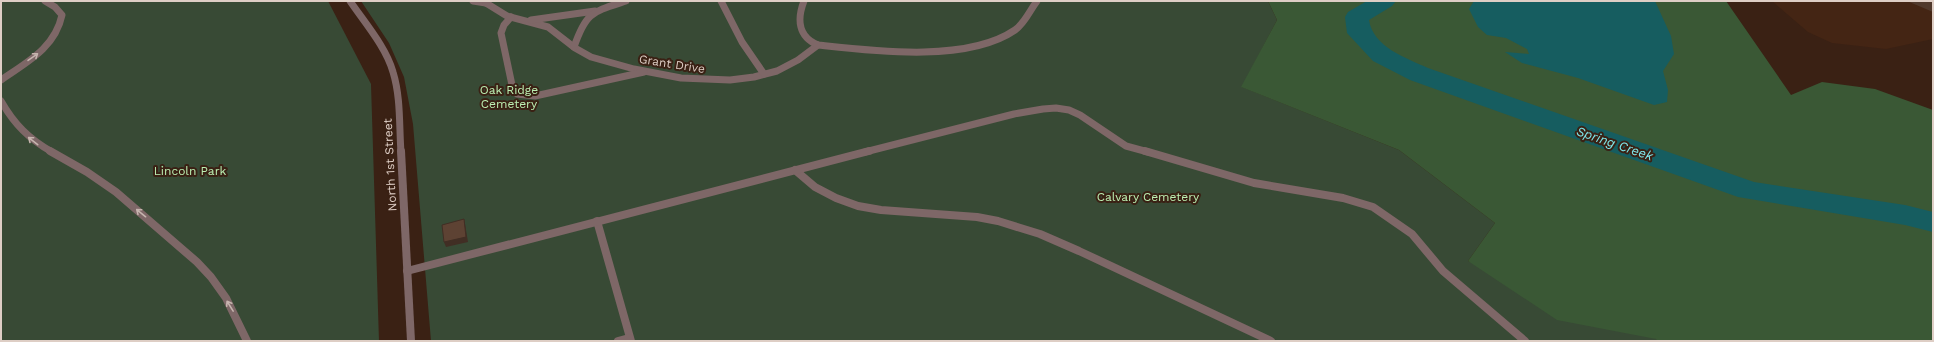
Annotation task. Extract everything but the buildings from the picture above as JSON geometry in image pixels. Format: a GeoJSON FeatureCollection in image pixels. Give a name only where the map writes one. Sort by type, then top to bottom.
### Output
{"type":"FeatureCollection","features":[{"type":"Feature","properties":{"kind":"street"},"geometry":{"type":"LineString","coordinates":[[1,80],[43,49],[56,36],[62,25],[62,16],[55,7],[45,1]]}},
{"type":"Feature","properties":{"kind":"street","name":"North 1st Street"},"geometry":{"type":"LineString","coordinates":[[350,1],[385,54],[393,72],[398,99],[411,341]]}},
{"type":"Feature","properties":{"kind":"street"},"geometry":{"type":"LineString","coordinates":[[473,1],[486,2]]}},
{"type":"Feature","properties":{"kind":"street"},"geometry":{"type":"LineString","coordinates":[[529,20],[595,11],[626,1]]}},
{"type":"Feature","properties":{"kind":"street"},"geometry":{"type":"LineString","coordinates":[[721,1],[739,36],[764,74]]}},
{"type":"Feature","properties":{"kind":"street"},"geometry":{"type":"LineString","coordinates":[[804,1],[801,14],[804,36],[818,45],[899,52],[954,50],[974,46],[1002,37],[1016,29],[1037,1]]}},
{"type":"Feature","properties":{"kind":"street","name":"Grant Drive"},"geometry":{"type":"LineString","coordinates":[[486,2],[511,17],[529,20],[548,28],[574,46],[578,51],[590,56],[647,72],[697,81],[730,81],[785,68],[800,60],[818,45]]}},
{"type":"Feature","properties":{"kind":"street"},"geometry":{"type":"LineString","coordinates":[[574,46],[582,27],[595,11]]}},
{"type":"Feature","properties":{"kind":"street"},"geometry":{"type":"LineString","coordinates":[[511,17],[504,25],[501,33],[512,85],[517,94],[535,96],[647,72]]}},
{"type":"Feature","properties":{"kind":"street"},"geometry":{"type":"LineString","coordinates":[[1,101],[7,114],[21,132],[40,147],[102,182],[196,261],[217,284],[234,312],[247,341]]}},
{"type":"Feature","properties":{"kind":"street"},"geometry":{"type":"LineString","coordinates":[[407,271],[795,170],[1039,109],[1050,108],[1079,114],[1110,138],[1126,146],[1247,181],[1343,198],[1373,207],[1392,218],[1412,234],[1443,271],[1525,341]]}},
{"type":"Feature","properties":{"kind":"street"},"geometry":{"type":"LineString","coordinates":[[795,170],[808,183],[824,193],[874,210],[978,217],[1008,224],[1042,235],[1071,246],[1138,279],[1232,320],[1271,341]]}},
{"type":"Feature","properties":{"kind":"street"},"geometry":{"type":"LineString","coordinates":[[597,221],[630,339],[618,341]]}},
{"type":"Feature","properties":{"kind":"shaded area"},"geometry":{"type":"Polygon","coordinates":[[[1772,1],[1933,1],[1933,39],[1886,49],[1832,43],[1808,32],[1772,1]]]}},
{"type":"Feature","properties":{"kind":"green space","name":"Lincoln Park"},"geometry":{"type":"Polygon","coordinates":[[[1,1],[328,1],[371,84],[379,341],[1,341],[1,1]]]}},
{"type":"Feature","properties":{"kind":"green space","name":"Calvary Cemetery"},"geometry":{"type":"Polygon","coordinates":[[[361,1],[1268,1],[1277,20],[1242,87],[1399,150],[1495,223],[1468,261],[1657,339],[1658,341],[431,341],[413,124],[404,77],[389,43],[361,1]]]}},
{"type":"Feature","properties":{"kind":"green space"},"geometry":{"type":"Polygon","coordinates":[[[1268,1],[1726,1],[1791,95],[1822,82],[1875,89],[1933,110],[1933,341],[1658,341],[1656,339],[1557,320],[1468,261],[1495,223],[1399,150],[1241,87],[1277,20],[1268,1]]]}},
{"type":"Feature","properties":{"kind":"water"},"geometry":{"type":"Polygon","coordinates":[[[1474,1],[1655,1],[1671,36],[1674,54],[1663,71],[1668,90],[1667,102],[1654,105],[1578,78],[1522,63],[1505,52],[1529,54],[1527,49],[1506,38],[1487,35],[1478,27],[1469,9],[1474,1]]]}},
{"type":"Feature","properties":{"kind":"waterway","name":"Spring Creek"},"geometry":{"type":"LineString","coordinates":[[1384,1],[1357,17],[1359,33],[1382,56],[1419,74],[1749,190],[1905,215],[1933,222]]}},
{"type":"Feature","properties":{"kind":"park label","name":"Oak Ridge Cemetery"},"geometry":{"type":"Point","coordinates":[509,97]}}]}
